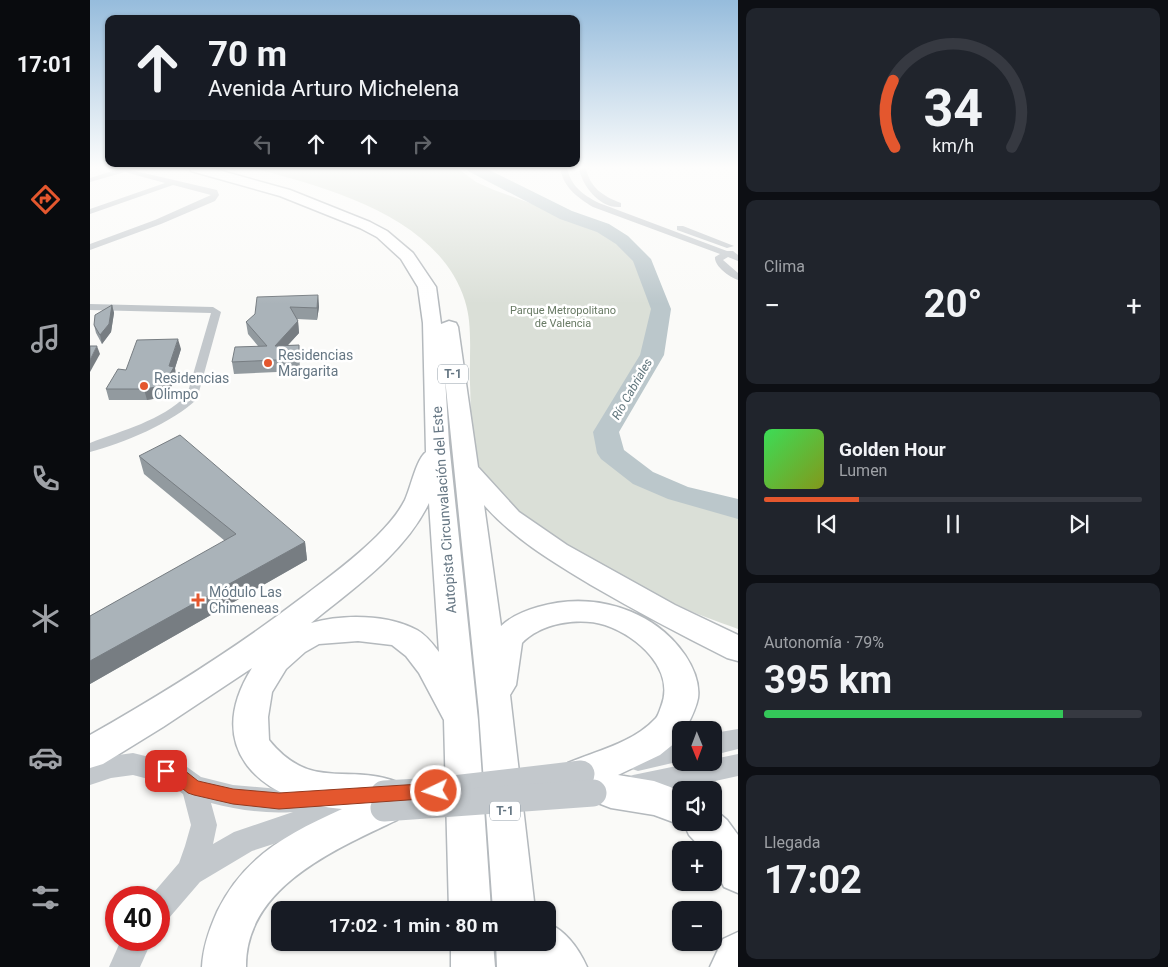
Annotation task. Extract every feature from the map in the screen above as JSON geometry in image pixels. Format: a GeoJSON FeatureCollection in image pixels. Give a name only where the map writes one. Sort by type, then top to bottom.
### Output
{"type":"FeatureCollection","features":[{"type":"Feature","properties":{"kind":"highway","name":"Autopista Circunvalación del Este"},"geometry":{"type":"LineString","coordinates":[[338,213],[382,234],[407,256],[427,287],[430,306],[437,443],[479,716],[512,901]]}},
{"type":"Feature","properties":{"kind":"highway","name":"Autopista Circunvalación del Este"},"geometry":{"type":"LineString","coordinates":[[367,213],[380,220],[412,243],[423,254],[440,281],[446,300],[464,465],[479,716],[470,901]]}},
{"type":"Feature","properties":{"kind":"highway"},"geometry":{"type":"LineString","coordinates":[[90,753],[159,713],[285,628],[370,559],[404,522],[422,492],[437,443]]}},
{"type":"Feature","properties":{"kind":"highway"},"geometry":{"type":"LineString","coordinates":[[464,465],[483,490],[510,518],[557,552],[664,613],[738,649]]}},
{"type":"Feature","properties":{"kind":"highway"},"geometry":{"type":"LineString","coordinates":[[384,801],[303,786],[280,774],[266,761],[253,744],[251,726],[252,702],[260,680],[274,660],[290,646],[307,636],[327,631],[355,629],[382,631],[408,639],[426,656],[479,716],[508,638],[523,625],[542,617],[568,611],[611,615],[640,629],[670,658],[680,676],[684,694],[678,710],[666,731],[644,746],[595,786]]}},
{"type":"Feature","properties":{"kind":"highway"},"geometry":{"type":"LineString","coordinates":[[595,786],[654,798],[672,805]]}},
{"type":"Feature","properties":{"kind":"highway"},"geometry":{"type":"LineString","coordinates":[[224,967],[226,943],[240,909],[260,882],[286,859],[384,801]]}},
{"type":"Feature","properties":{"kind":"highway"},"geometry":{"type":"LineString","coordinates":[[712,831],[730,857],[738,874]]}},
{"type":"Feature","properties":{"kind":"highway"},"geometry":{"type":"LineString","coordinates":[[472,951],[473,967]]}},
{"type":"Feature","properties":{"kind":"highway"},"geometry":{"type":"LineString","coordinates":[[518,951],[520,967]]}},
{"type":"Feature","properties":{"kind":"highway"},"geometry":{"type":"LineString","coordinates":[[550,951],[564,967]]}},
{"type":"Feature","properties":{"kind":"highway"},"geometry":{"type":"LineString","coordinates":[[732,967],[738,954]]}},
{"type":"Feature","properties":{"kind":"street"},"geometry":{"type":"LineString","coordinates":[[90,247],[178,213]]}},
{"type":"Feature","properties":{"kind":"street"},"geometry":{"type":"LineString","coordinates":[[617,213],[712,249],[734,249]]}},
{"type":"Feature","properties":{"kind":"street"},"geometry":{"type":"LineString","coordinates":[[642,213],[734,249],[738,258]]}},
{"type":"Feature","properties":{"kind":"street"},"geometry":{"type":"LineString","coordinates":[[734,249],[718,259],[725,268],[738,277]]}},
{"type":"Feature","properties":{"kind":"street"},"geometry":{"type":"LineString","coordinates":[[90,448],[164,418],[184,407],[193,396],[216,312],[212,310],[91,307]]}},
{"type":"Feature","properties":{"kind":"street"},"geometry":{"type":"LineString","coordinates":[[722,742],[738,739]]}},
{"type":"Feature","properties":{"kind":"street"},"geometry":{"type":"LineString","coordinates":[[595,786],[672,754]]}},
{"type":"Feature","properties":{"kind":"street"},"geometry":{"type":"LineString","coordinates":[[90,774],[111,767],[133,764],[178,775],[194,787],[233,797],[279,801],[384,801],[595,786],[738,765]]}},
{"type":"Feature","properties":{"kind":"street"},"geometry":{"type":"LineString","coordinates":[[190,872],[204,825],[194,787]]}},
{"type":"Feature","properties":{"kind":"street"},"geometry":{"type":"LineString","coordinates":[[170,895],[190,872],[244,841],[281,828],[384,801]]}},
{"type":"Feature","properties":{"kind":"street"},"geometry":{"type":"LineString","coordinates":[[124,967],[132,951]]}},
{"type":"Feature","properties":{"kind":"green space","name":"Parque Metropolitano de Valencia"},"geometry":{"type":"Polygon","coordinates":[[[382,213],[557,213],[601,229],[635,252],[646,266],[656,288],[661,317],[659,344],[609,422],[606,442],[629,473],[681,500],[738,516],[738,629],[683,608],[570,547],[521,513],[493,485],[477,462],[473,441],[469,321],[465,301],[452,272],[431,248],[406,227],[382,213]]]}},
{"type":"Feature","properties":{"kind":"building"},"geometry":{"type":"Polygon","coordinates":[[[318,295],[317,308],[290,307],[298,321],[275,346],[299,345],[299,359],[232,362],[235,347],[267,346],[246,322],[255,314],[257,297],[318,295]]]}},
{"type":"Feature","properties":{"kind":"building"},"geometry":{"type":"Polygon","coordinates":[[[112,305],[109,324],[100,335],[94,325],[95,315],[112,305]]]}},
{"type":"Feature","properties":{"kind":"building"},"geometry":{"type":"Polygon","coordinates":[[[178,339],[169,366],[174,367],[166,381],[157,387],[144,389],[106,389],[118,369],[126,370],[137,340],[178,339]]]}},
{"type":"Feature","properties":{"kind":"building"},"geometry":{"type":"Polygon","coordinates":[[[90,346],[97,346],[90,360],[90,346]]]}},
{"type":"Feature","properties":{"kind":"building"},"geometry":{"type":"Polygon","coordinates":[[[180,435],[305,542],[90,661],[90,616],[236,534],[139,456],[180,435]]]}},
{"type":"Feature","properties":{"kind":"waterway","name":"Río Cabriales"},"geometry":{"type":"LineString","coordinates":[[562,213],[603,228],[622,240],[642,259],[661,309],[652,355],[606,432],[611,453],[643,478],[678,493],[738,509]]}},
{"type":"Feature","properties":{"kind":"place","name":"Residencias Margarita"},"geometry":{"type":"Point","coordinates":[268,363]}},
{"type":"Feature","properties":{"kind":"place","name":"Residencias Olimpo"},"geometry":{"type":"Point","coordinates":[144,386]}},
{"type":"Feature","properties":{"kind":"place","name":"Módulo Las Chimeneas"},"geometry":{"type":"Point","coordinates":[198,600]}},
{"type":"Feature","properties":{"kind":"route"},"geometry":{"type":"LineString","coordinates":[[166,771],[178,775],[194,787],[233,797],[279,801],[436,791]]}}]}
